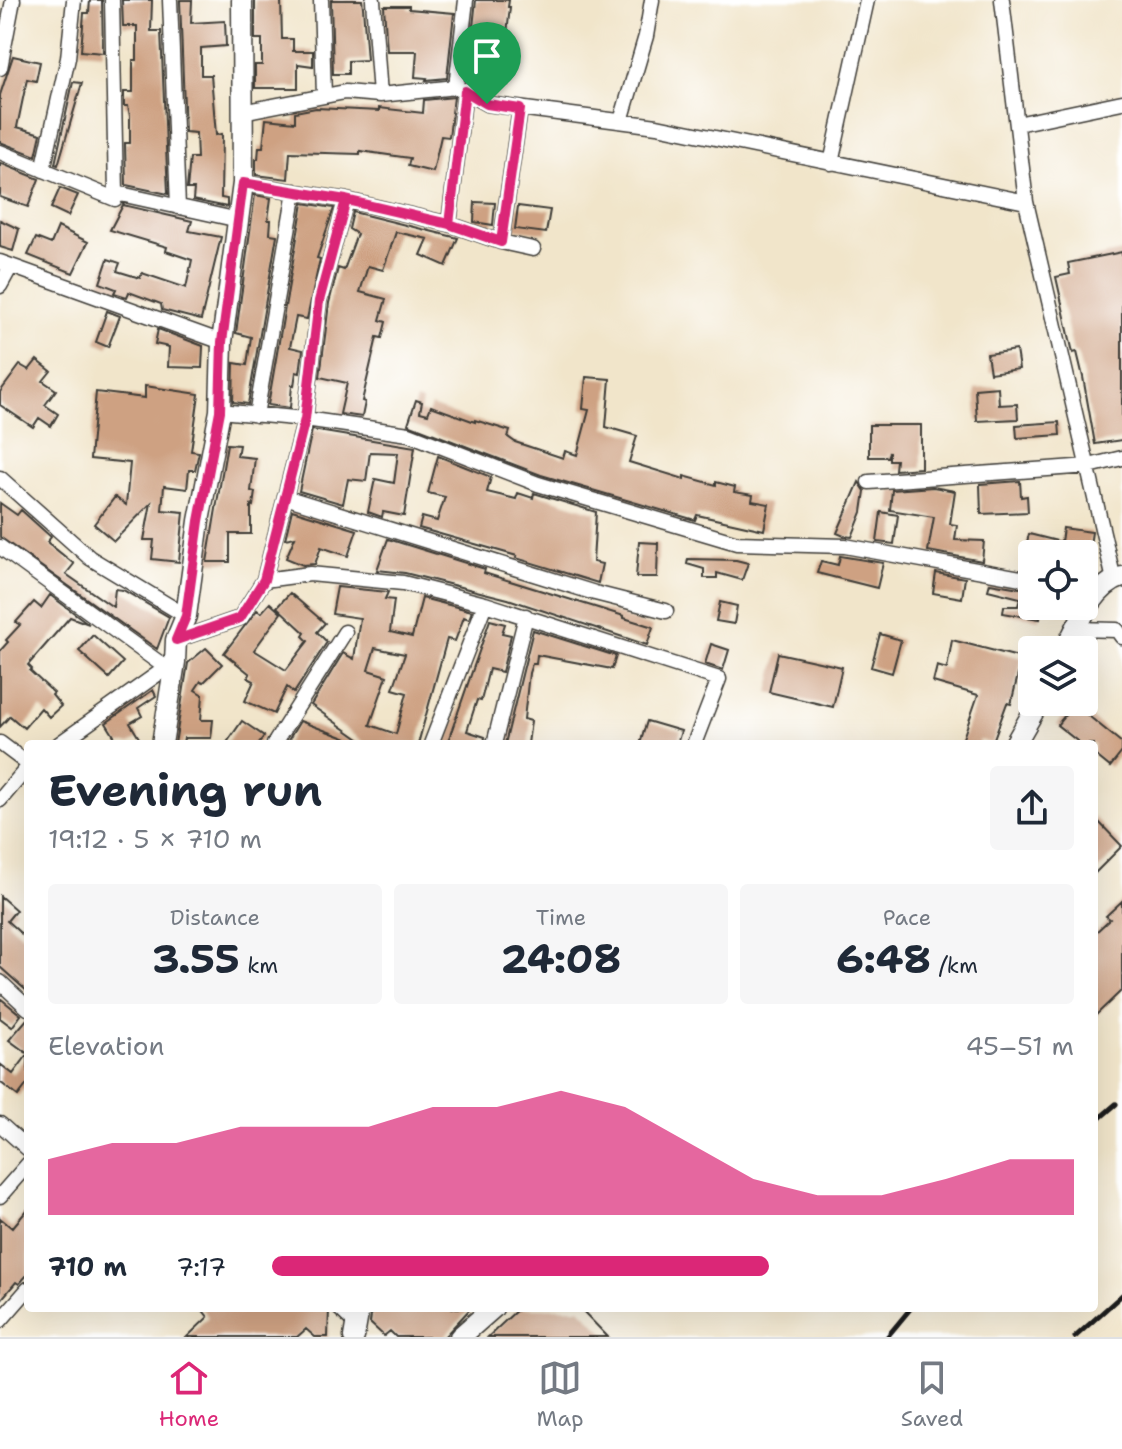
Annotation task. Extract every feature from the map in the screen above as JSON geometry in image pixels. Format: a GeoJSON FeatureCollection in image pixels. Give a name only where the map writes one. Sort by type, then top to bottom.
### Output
{"type":"FeatureCollection","features":[{"type":"Feature","properties":{"kind":"main road"},"geometry":{"type":"LineString","coordinates":[[162,740],[170,664],[186,616],[199,521],[220,411],[222,342],[243,183],[242,0]]}},
{"type":"Feature","properties":{"kind":"main road"},"geometry":{"type":"LineString","coordinates":[[1072,636],[1105,585]]}},
{"type":"Feature","properties":{"kind":"main road"},"geometry":{"type":"LineString","coordinates":[[1017,740],[1031,716]]}},
{"type":"Feature","properties":{"kind":"main road"},"geometry":{"type":"LineString","coordinates":[[460,1337],[488,1312]]}},
{"type":"Feature","properties":{"kind":"street"},"geometry":{"type":"LineString","coordinates":[[0,68],[13,0]]}},
{"type":"Feature","properties":{"kind":"street"},"geometry":{"type":"LineString","coordinates":[[43,170],[68,58],[74,0]]}},
{"type":"Feature","properties":{"kind":"street"},"geometry":{"type":"LineString","coordinates":[[0,152],[115,199],[112,0]]}},
{"type":"Feature","properties":{"kind":"street"},"geometry":{"type":"LineString","coordinates":[[170,0],[178,207]]}},
{"type":"Feature","properties":{"kind":"street"},"geometry":{"type":"LineString","coordinates":[[321,0],[324,96]]}},
{"type":"Feature","properties":{"kind":"street"},"geometry":{"type":"LineString","coordinates":[[373,0],[380,95]]}},
{"type":"Feature","properties":{"kind":"street"},"geometry":{"type":"LineString","coordinates":[[449,224],[466,0]]}},
{"type":"Feature","properties":{"kind":"street"},"geometry":{"type":"LineString","coordinates":[[621,121],[646,36],[652,0]]}},
{"type":"Feature","properties":{"kind":"street"},"geometry":{"type":"LineString","coordinates":[[831,163],[867,0]]}},
{"type":"Feature","properties":{"kind":"street"},"geometry":{"type":"LineString","coordinates":[[1002,0],[1026,202],[1089,466],[1105,585]]}},
{"type":"Feature","properties":{"kind":"street"},"geometry":{"type":"LineString","coordinates":[[242,112],[345,92],[380,95],[460,89],[487,104],[657,126],[1026,202]]}},
{"type":"Feature","properties":{"kind":"street"},"geometry":{"type":"LineString","coordinates":[[1017,124],[1122,102]]}},
{"type":"Feature","properties":{"kind":"street"},"geometry":{"type":"LineString","coordinates":[[501,242],[520,109]]}},
{"type":"Feature","properties":{"kind":"street"},"geometry":{"type":"LineString","coordinates":[[243,183],[346,200],[449,224],[501,242],[533,249]]}},
{"type":"Feature","properties":{"kind":"street"},"geometry":{"type":"LineString","coordinates":[[256,415],[295,191]]}},
{"type":"Feature","properties":{"kind":"street"},"geometry":{"type":"LineString","coordinates":[[116,193],[239,220]]}},
{"type":"Feature","properties":{"kind":"street"},"geometry":{"type":"LineString","coordinates":[[176,640],[240,618],[264,580],[305,419],[319,301],[346,200]]}},
{"type":"Feature","properties":{"kind":"street"},"geometry":{"type":"LineString","coordinates":[[0,286],[5,264],[222,342]]}},
{"type":"Feature","properties":{"kind":"street"},"geometry":{"type":"LineString","coordinates":[[220,411],[409,434],[538,484],[737,543],[845,546],[1018,577]]}},
{"type":"Feature","properties":{"kind":"street"},"geometry":{"type":"LineString","coordinates":[[869,482],[1089,466],[1122,458]]}},
{"type":"Feature","properties":{"kind":"street"},"geometry":{"type":"LineString","coordinates":[[0,478],[90,558],[186,616]]}},
{"type":"Feature","properties":{"kind":"street"},"geometry":{"type":"LineString","coordinates":[[285,497],[595,593],[666,611]]}},
{"type":"Feature","properties":{"kind":"street"},"geometry":{"type":"LineString","coordinates":[[0,547],[170,664],[65,740]]}},
{"type":"Feature","properties":{"kind":"street"},"geometry":{"type":"LineString","coordinates":[[264,580],[310,574],[403,583],[526,616],[719,679],[696,740]]}},
{"type":"Feature","properties":{"kind":"street"},"geometry":{"type":"LineString","coordinates":[[433,740],[485,604]]}},
{"type":"Feature","properties":{"kind":"street"},"geometry":{"type":"LineString","coordinates":[[495,740],[526,616]]}},
{"type":"Feature","properties":{"kind":"street"},"geometry":{"type":"LineString","coordinates":[[1075,629],[1117,630],[1122,637]]}},
{"type":"Feature","properties":{"kind":"street"},"geometry":{"type":"LineString","coordinates":[[277,740],[345,632]]}},
{"type":"Feature","properties":{"kind":"street"},"geometry":{"type":"LineString","coordinates":[[0,743],[24,763]]}},
{"type":"Feature","properties":{"kind":"street"},"geometry":{"type":"LineString","coordinates":[[0,800],[24,771]]}},
{"type":"Feature","properties":{"kind":"street"},"geometry":{"type":"LineString","coordinates":[[0,982],[24,1004]]}},
{"type":"Feature","properties":{"kind":"street"},"geometry":{"type":"LineString","coordinates":[[0,1124],[24,1145]]}},
{"type":"Feature","properties":{"kind":"street"},"geometry":{"type":"LineString","coordinates":[[3,1185],[24,1167]]}},
{"type":"Feature","properties":{"kind":"street"},"geometry":{"type":"LineString","coordinates":[[0,1321],[24,1294]]}},
{"type":"Feature","properties":{"kind":"street"},"geometry":{"type":"LineString","coordinates":[[343,1312],[360,1327]]}},
{"type":"Feature","properties":{"kind":"building"},"geometry":{"type":"Polygon","coordinates":[[[90,0],[102,0],[103,53],[81,51],[84,13],[89,13],[90,0]]]}},
{"type":"Feature","properties":{"kind":"building"},"geometry":{"type":"Polygon","coordinates":[[[122,0],[152,0],[151,31],[161,31],[168,194],[126,185],[125,143],[130,143],[130,116],[128,106],[124,106],[124,92],[133,92],[137,26],[123,26],[122,0]]]}},
{"type":"Feature","properties":{"kind":"building"},"geometry":{"type":"Polygon","coordinates":[[[180,0],[192,0],[191,23],[225,21],[226,46],[201,48],[201,75],[211,75],[216,135],[222,134],[221,198],[227,199],[227,207],[193,200],[194,189],[187,189],[190,158],[197,158],[196,133],[185,132],[180,0]]]}},
{"type":"Feature","properties":{"kind":"building"},"geometry":{"type":"Polygon","coordinates":[[[255,0],[281,0],[282,39],[293,39],[293,51],[313,51],[313,66],[298,64],[298,88],[255,88],[255,65],[262,65],[262,39],[255,39],[255,0]]]}},
{"type":"Feature","properties":{"kind":"building"},"geometry":{"type":"Polygon","coordinates":[[[331,0],[362,0],[367,60],[348,61],[348,74],[333,74],[331,0]]]}},
{"type":"Feature","properties":{"kind":"building"},"geometry":{"type":"Polygon","coordinates":[[[476,0],[509,0],[510,7],[503,69],[508,70],[508,85],[487,84],[486,92],[467,81],[476,0]]]}},
{"type":"Feature","properties":{"kind":"building"},"geometry":{"type":"Polygon","coordinates":[[[384,6],[409,6],[409,9],[454,13],[447,78],[426,80],[415,77],[417,51],[387,51],[384,6]]]}},
{"type":"Feature","properties":{"kind":"building"},"geometry":{"type":"Polygon","coordinates":[[[13,56],[40,62],[36,81],[27,79],[17,127],[41,134],[36,156],[0,142],[0,95],[13,56]]]}},
{"type":"Feature","properties":{"kind":"building"},"geometry":{"type":"Polygon","coordinates":[[[73,82],[82,83],[58,165],[55,164],[73,82]]]}},
{"type":"Feature","properties":{"kind":"building"},"geometry":{"type":"Polygon","coordinates":[[[454,97],[449,137],[441,136],[433,172],[408,166],[410,158],[360,151],[360,154],[290,152],[288,179],[256,175],[256,159],[259,147],[263,147],[266,119],[295,122],[295,112],[316,108],[379,111],[379,108],[423,113],[424,100],[454,97]]]}},
{"type":"Feature","properties":{"kind":"building"},"geometry":{"type":"Polygon","coordinates":[[[0,163],[39,179],[28,207],[0,197],[0,163]]]}},
{"type":"Feature","properties":{"kind":"building"},"geometry":{"type":"Polygon","coordinates":[[[60,188],[78,195],[68,216],[51,208],[60,188]]]}},
{"type":"Feature","properties":{"kind":"building"},"geometry":{"type":"Polygon","coordinates":[[[255,195],[271,198],[270,234],[277,235],[248,404],[233,402],[234,363],[247,365],[251,337],[236,333],[255,195]]]}},
{"type":"Feature","properties":{"kind":"building"},"geometry":{"type":"Polygon","coordinates":[[[475,202],[495,203],[493,225],[474,222],[475,202]]]}},
{"type":"Feature","properties":{"kind":"building"},"geometry":{"type":"Polygon","coordinates":[[[303,203],[334,208],[317,258],[320,259],[307,319],[296,317],[290,347],[303,350],[300,373],[296,372],[292,385],[290,408],[268,405],[303,203]]]}},
{"type":"Feature","properties":{"kind":"building"},"geometry":{"type":"Polygon","coordinates":[[[123,205],[192,221],[189,231],[221,237],[201,320],[162,310],[161,304],[129,292],[127,297],[114,293],[116,289],[100,283],[108,259],[120,263],[117,271],[140,278],[142,273],[186,288],[192,260],[166,251],[167,247],[110,230],[123,205]]]}},
{"type":"Feature","properties":{"kind":"building"},"geometry":{"type":"Polygon","coordinates":[[[518,206],[550,210],[546,233],[515,229],[518,206]]]}},
{"type":"Feature","properties":{"kind":"building"},"geometry":{"type":"Polygon","coordinates":[[[353,212],[458,238],[446,266],[421,255],[428,239],[396,232],[383,270],[368,266],[360,292],[386,299],[380,320],[386,322],[382,338],[377,337],[362,401],[365,402],[362,417],[340,414],[347,383],[320,377],[329,303],[338,268],[344,270],[357,234],[349,229],[353,212]]]}},
{"type":"Feature","properties":{"kind":"building"},"geometry":{"type":"Polygon","coordinates":[[[0,220],[19,229],[13,251],[0,247],[0,220]]]}},
{"type":"Feature","properties":{"kind":"building"},"geometry":{"type":"Polygon","coordinates":[[[58,227],[88,242],[73,273],[28,255],[36,238],[51,244],[58,227]]]}},
{"type":"Feature","properties":{"kind":"building"},"geometry":{"type":"Polygon","coordinates":[[[1122,252],[1122,440],[1095,444],[1083,377],[1077,352],[1073,353],[1056,277],[1070,274],[1068,263],[1122,252]]]}},
{"type":"Feature","properties":{"kind":"building"},"geometry":{"type":"Polygon","coordinates":[[[107,311],[120,316],[108,347],[96,342],[107,311]]]}},
{"type":"Feature","properties":{"kind":"building"},"geometry":{"type":"Polygon","coordinates":[[[158,329],[203,346],[202,368],[168,367],[169,347],[155,344],[158,329]]]}},
{"type":"Feature","properties":{"kind":"building"},"geometry":{"type":"Polygon","coordinates":[[[1016,350],[1019,369],[990,373],[987,354],[1016,350]]]}},
{"type":"Feature","properties":{"kind":"building"},"geometry":{"type":"Polygon","coordinates":[[[37,360],[51,371],[43,381],[56,390],[45,405],[58,414],[51,426],[39,418],[33,427],[0,405],[0,392],[20,365],[29,370],[37,360]]]}},
{"type":"Feature","properties":{"kind":"building"},"geometry":{"type":"Polygon","coordinates":[[[586,377],[610,379],[606,427],[637,436],[629,462],[684,479],[684,476],[735,487],[734,492],[753,495],[752,501],[769,504],[764,530],[697,515],[695,520],[541,475],[408,424],[416,400],[422,402],[420,412],[428,414],[431,406],[510,431],[508,437],[515,442],[563,458],[565,451],[577,455],[589,410],[583,409],[586,377]]]}},
{"type":"Feature","properties":{"kind":"building"},"geometry":{"type":"Polygon","coordinates":[[[145,386],[199,394],[191,451],[199,452],[195,470],[189,470],[187,489],[164,486],[162,510],[184,512],[179,562],[152,559],[154,540],[144,540],[151,503],[114,541],[94,524],[115,497],[126,505],[130,463],[90,459],[96,392],[145,398],[145,386]]]}},
{"type":"Feature","properties":{"kind":"building"},"geometry":{"type":"Polygon","coordinates":[[[998,387],[999,405],[1017,404],[1018,419],[977,421],[975,389],[998,387]]]}},
{"type":"Feature","properties":{"kind":"building"},"geometry":{"type":"Polygon","coordinates":[[[1059,422],[1060,435],[1017,438],[1016,425],[1059,422]]]}},
{"type":"Feature","properties":{"kind":"building"},"geometry":{"type":"Polygon","coordinates":[[[869,425],[921,425],[921,468],[895,470],[896,460],[889,460],[889,452],[887,457],[869,457],[869,425]]]}},
{"type":"Feature","properties":{"kind":"building"},"geometry":{"type":"Polygon","coordinates":[[[312,430],[415,447],[404,516],[383,512],[382,517],[368,512],[375,479],[394,483],[398,453],[370,452],[366,481],[348,479],[343,504],[299,491],[312,430]]]}},
{"type":"Feature","properties":{"kind":"building"},"geometry":{"type":"Polygon","coordinates":[[[227,444],[239,445],[237,456],[255,458],[251,534],[230,534],[230,562],[207,562],[227,444]]]}},
{"type":"Feature","properties":{"kind":"building"},"geometry":{"type":"Polygon","coordinates":[[[438,456],[491,477],[487,492],[516,499],[518,493],[533,498],[534,493],[596,512],[593,562],[602,564],[598,583],[419,528],[422,517],[437,521],[445,497],[428,493],[438,456]]]}},
{"type":"Feature","properties":{"kind":"building"},"geometry":{"type":"Polygon","coordinates":[[[1020,481],[1021,497],[1027,496],[1028,512],[981,514],[980,484],[1020,481]]]}},
{"type":"Feature","properties":{"kind":"building"},"geometry":{"type":"Polygon","coordinates":[[[859,482],[865,491],[862,512],[852,537],[844,536],[837,533],[859,482]]]}},
{"type":"Feature","properties":{"kind":"building"},"geometry":{"type":"Polygon","coordinates":[[[933,487],[955,491],[950,524],[957,525],[955,540],[984,541],[982,561],[928,551],[934,517],[890,510],[892,490],[933,487]]]}},
{"type":"Feature","properties":{"kind":"building"},"geometry":{"type":"Polygon","coordinates":[[[0,503],[17,515],[21,510],[51,537],[47,542],[74,564],[66,574],[113,607],[115,589],[123,590],[169,617],[157,649],[0,537],[0,503]]]}},
{"type":"Feature","properties":{"kind":"building"},"geometry":{"type":"Polygon","coordinates":[[[292,510],[357,530],[348,556],[321,547],[315,564],[303,565],[286,558],[295,537],[285,539],[292,510]]]}},
{"type":"Feature","properties":{"kind":"building"},"geometry":{"type":"Polygon","coordinates":[[[881,512],[898,515],[894,544],[877,542],[881,512]]]}},
{"type":"Feature","properties":{"kind":"building"},"geometry":{"type":"Polygon","coordinates":[[[1063,528],[1092,532],[1091,540],[1061,540],[1063,528]]]}},
{"type":"Feature","properties":{"kind":"building"},"geometry":{"type":"Polygon","coordinates":[[[1029,534],[1053,540],[1028,540],[1029,534]]]}},
{"type":"Feature","properties":{"kind":"building"},"geometry":{"type":"Polygon","coordinates":[[[388,539],[653,627],[647,645],[508,599],[405,573],[377,570],[388,539]]]}},
{"type":"Feature","properties":{"kind":"building"},"geometry":{"type":"Polygon","coordinates":[[[639,542],[658,543],[657,577],[636,577],[639,542]]]}},
{"type":"Feature","properties":{"kind":"building"},"geometry":{"type":"Polygon","coordinates":[[[840,556],[883,563],[877,588],[817,573],[821,561],[838,565],[840,556]]]}},
{"type":"Feature","properties":{"kind":"building"},"geometry":{"type":"Polygon","coordinates":[[[688,559],[748,563],[742,580],[717,573],[717,578],[704,578],[704,569],[687,564],[688,559]]]}},
{"type":"Feature","properties":{"kind":"building"},"geometry":{"type":"Polygon","coordinates":[[[936,573],[965,578],[962,598],[933,593],[936,573]]]}},
{"type":"Feature","properties":{"kind":"building"},"geometry":{"type":"Polygon","coordinates":[[[990,583],[1018,588],[1018,598],[988,590],[990,583]]]}},
{"type":"Feature","properties":{"kind":"building"},"geometry":{"type":"Polygon","coordinates":[[[337,587],[388,592],[385,599],[394,600],[390,632],[412,637],[422,598],[472,611],[469,619],[464,617],[455,641],[447,639],[419,740],[360,740],[311,705],[343,653],[354,659],[360,618],[332,614],[337,587]],[[375,648],[368,670],[387,676],[370,725],[396,734],[407,693],[393,689],[405,654],[375,648]]]}},
{"type":"Feature","properties":{"kind":"building"},"geometry":{"type":"Polygon","coordinates":[[[290,593],[325,623],[317,632],[327,642],[294,693],[287,687],[274,714],[245,701],[254,681],[224,653],[257,610],[261,613],[270,603],[281,613],[254,650],[286,670],[308,641],[303,636],[305,633],[277,607],[290,593]]]}},
{"type":"Feature","properties":{"kind":"building"},"geometry":{"type":"Polygon","coordinates":[[[50,595],[89,624],[70,617],[28,665],[32,669],[30,671],[54,693],[52,695],[61,706],[49,717],[41,708],[24,728],[10,716],[0,727],[0,651],[20,625],[16,622],[34,602],[41,608],[50,595]]]}},
{"type":"Feature","properties":{"kind":"building"},"geometry":{"type":"Polygon","coordinates":[[[720,602],[737,606],[734,624],[716,621],[720,602]]]}},
{"type":"Feature","properties":{"kind":"building"},"geometry":{"type":"Polygon","coordinates":[[[1004,606],[1018,606],[1018,615],[1003,613],[1004,606]]]}},
{"type":"Feature","properties":{"kind":"building"},"geometry":{"type":"Polygon","coordinates":[[[490,620],[505,624],[502,633],[511,635],[502,672],[489,669],[481,701],[477,700],[467,731],[485,737],[485,740],[448,740],[490,620]]]}},
{"type":"Feature","properties":{"kind":"building"},"geometry":{"type":"Polygon","coordinates":[[[533,630],[616,656],[612,669],[537,655],[536,664],[532,664],[529,673],[524,719],[531,721],[529,740],[506,740],[533,630]]]}},
{"type":"Feature","properties":{"kind":"building"},"geometry":{"type":"Polygon","coordinates":[[[880,634],[901,640],[892,673],[871,667],[880,634]]]}},
{"type":"Feature","properties":{"kind":"building"},"geometry":{"type":"Polygon","coordinates":[[[93,635],[123,662],[109,678],[79,651],[93,635]]]}},
{"type":"Feature","properties":{"kind":"building"},"geometry":{"type":"Polygon","coordinates":[[[952,640],[1018,657],[1018,675],[1011,704],[1007,703],[993,740],[962,740],[978,695],[933,682],[937,666],[947,669],[952,640]]]}},
{"type":"Feature","properties":{"kind":"building"},"geometry":{"type":"Polygon","coordinates":[[[711,644],[729,650],[723,670],[705,664],[711,644]]]}},
{"type":"Feature","properties":{"kind":"building"},"geometry":{"type":"Polygon","coordinates":[[[206,648],[222,664],[195,690],[203,695],[201,720],[213,720],[211,738],[176,740],[188,663],[206,648]]]}},
{"type":"Feature","properties":{"kind":"building"},"geometry":{"type":"Polygon","coordinates":[[[778,653],[842,667],[833,707],[769,692],[778,653]]]}},
{"type":"Feature","properties":{"kind":"building"},"geometry":{"type":"Polygon","coordinates":[[[153,690],[156,696],[138,708],[142,716],[130,723],[139,738],[117,740],[106,723],[153,690]]]}},
{"type":"Feature","properties":{"kind":"building"},"geometry":{"type":"Polygon","coordinates":[[[1064,716],[1089,716],[1122,743],[1122,752],[1110,767],[1098,757],[1098,740],[1076,740],[1057,725],[1064,716]]]}},
{"type":"Feature","properties":{"kind":"building"},"geometry":{"type":"Polygon","coordinates":[[[242,721],[264,736],[261,740],[229,740],[242,721]]]}},
{"type":"Feature","properties":{"kind":"building"},"geometry":{"type":"Polygon","coordinates":[[[300,721],[350,740],[288,740],[300,721]]]}},
{"type":"Feature","properties":{"kind":"building"},"geometry":{"type":"Polygon","coordinates":[[[647,721],[681,731],[678,740],[641,740],[647,721]]]}},
{"type":"Feature","properties":{"kind":"building"},"geometry":{"type":"Polygon","coordinates":[[[1098,821],[1122,846],[1098,870],[1098,821]]]}},
{"type":"Feature","properties":{"kind":"building"},"geometry":{"type":"Polygon","coordinates":[[[0,896],[16,910],[7,921],[24,936],[24,988],[0,967],[0,896]]]}},
{"type":"Feature","properties":{"kind":"building"},"geometry":{"type":"Polygon","coordinates":[[[1122,901],[1122,990],[1098,1013],[1098,930],[1110,919],[1106,916],[1122,901]]]}},
{"type":"Feature","properties":{"kind":"building"},"geometry":{"type":"Polygon","coordinates":[[[0,998],[21,1015],[12,1027],[0,1018],[0,998]]]}},
{"type":"Feature","properties":{"kind":"building"},"geometry":{"type":"Polygon","coordinates":[[[24,1023],[24,1051],[9,1040],[24,1023]]]}},
{"type":"Feature","properties":{"kind":"building"},"geometry":{"type":"Polygon","coordinates":[[[24,1059],[24,1088],[18,1096],[0,1082],[0,1064],[13,1074],[24,1059]]]}},
{"type":"Feature","properties":{"kind":"building"},"geometry":{"type":"Polygon","coordinates":[[[24,1214],[24,1278],[19,1284],[16,1282],[0,1301],[0,1218],[12,1228],[24,1214]]]}},
{"type":"Feature","properties":{"kind":"building"},"geometry":{"type":"Polygon","coordinates":[[[204,1312],[329,1312],[328,1337],[315,1337],[306,1329],[297,1337],[187,1337],[208,1317],[204,1312]]]}},
{"type":"Feature","properties":{"kind":"building"},"geometry":{"type":"Polygon","coordinates":[[[371,1312],[467,1312],[444,1337],[396,1337],[390,1331],[384,1336],[370,1323],[371,1312]]]}},
{"type":"Feature","properties":{"kind":"building"},"geometry":{"type":"Polygon","coordinates":[[[515,1312],[584,1312],[608,1337],[488,1337],[515,1312]]]}},
{"type":"Feature","properties":{"kind":"railway"},"geometry":{"type":"LineString","coordinates":[[1098,1120],[1116,1104]]}},
{"type":"Feature","properties":{"kind":"railway"},"geometry":{"type":"LineString","coordinates":[[1075,1337],[1122,1295]]}},
{"type":"Feature","properties":{"kind":"railway"},"geometry":{"type":"LineString","coordinates":[[887,1337],[908,1312]]}},
{"type":"Feature","properties":{"kind":"route"},"geometry":{"type":"LineString","coordinates":[[487,104],[465,91],[449,224],[346,200],[243,183],[222,342],[220,411],[199,521],[186,616],[176,640],[240,618],[264,580],[305,419],[319,301],[346,200],[449,224],[501,242],[520,109],[487,104]]}}]}
